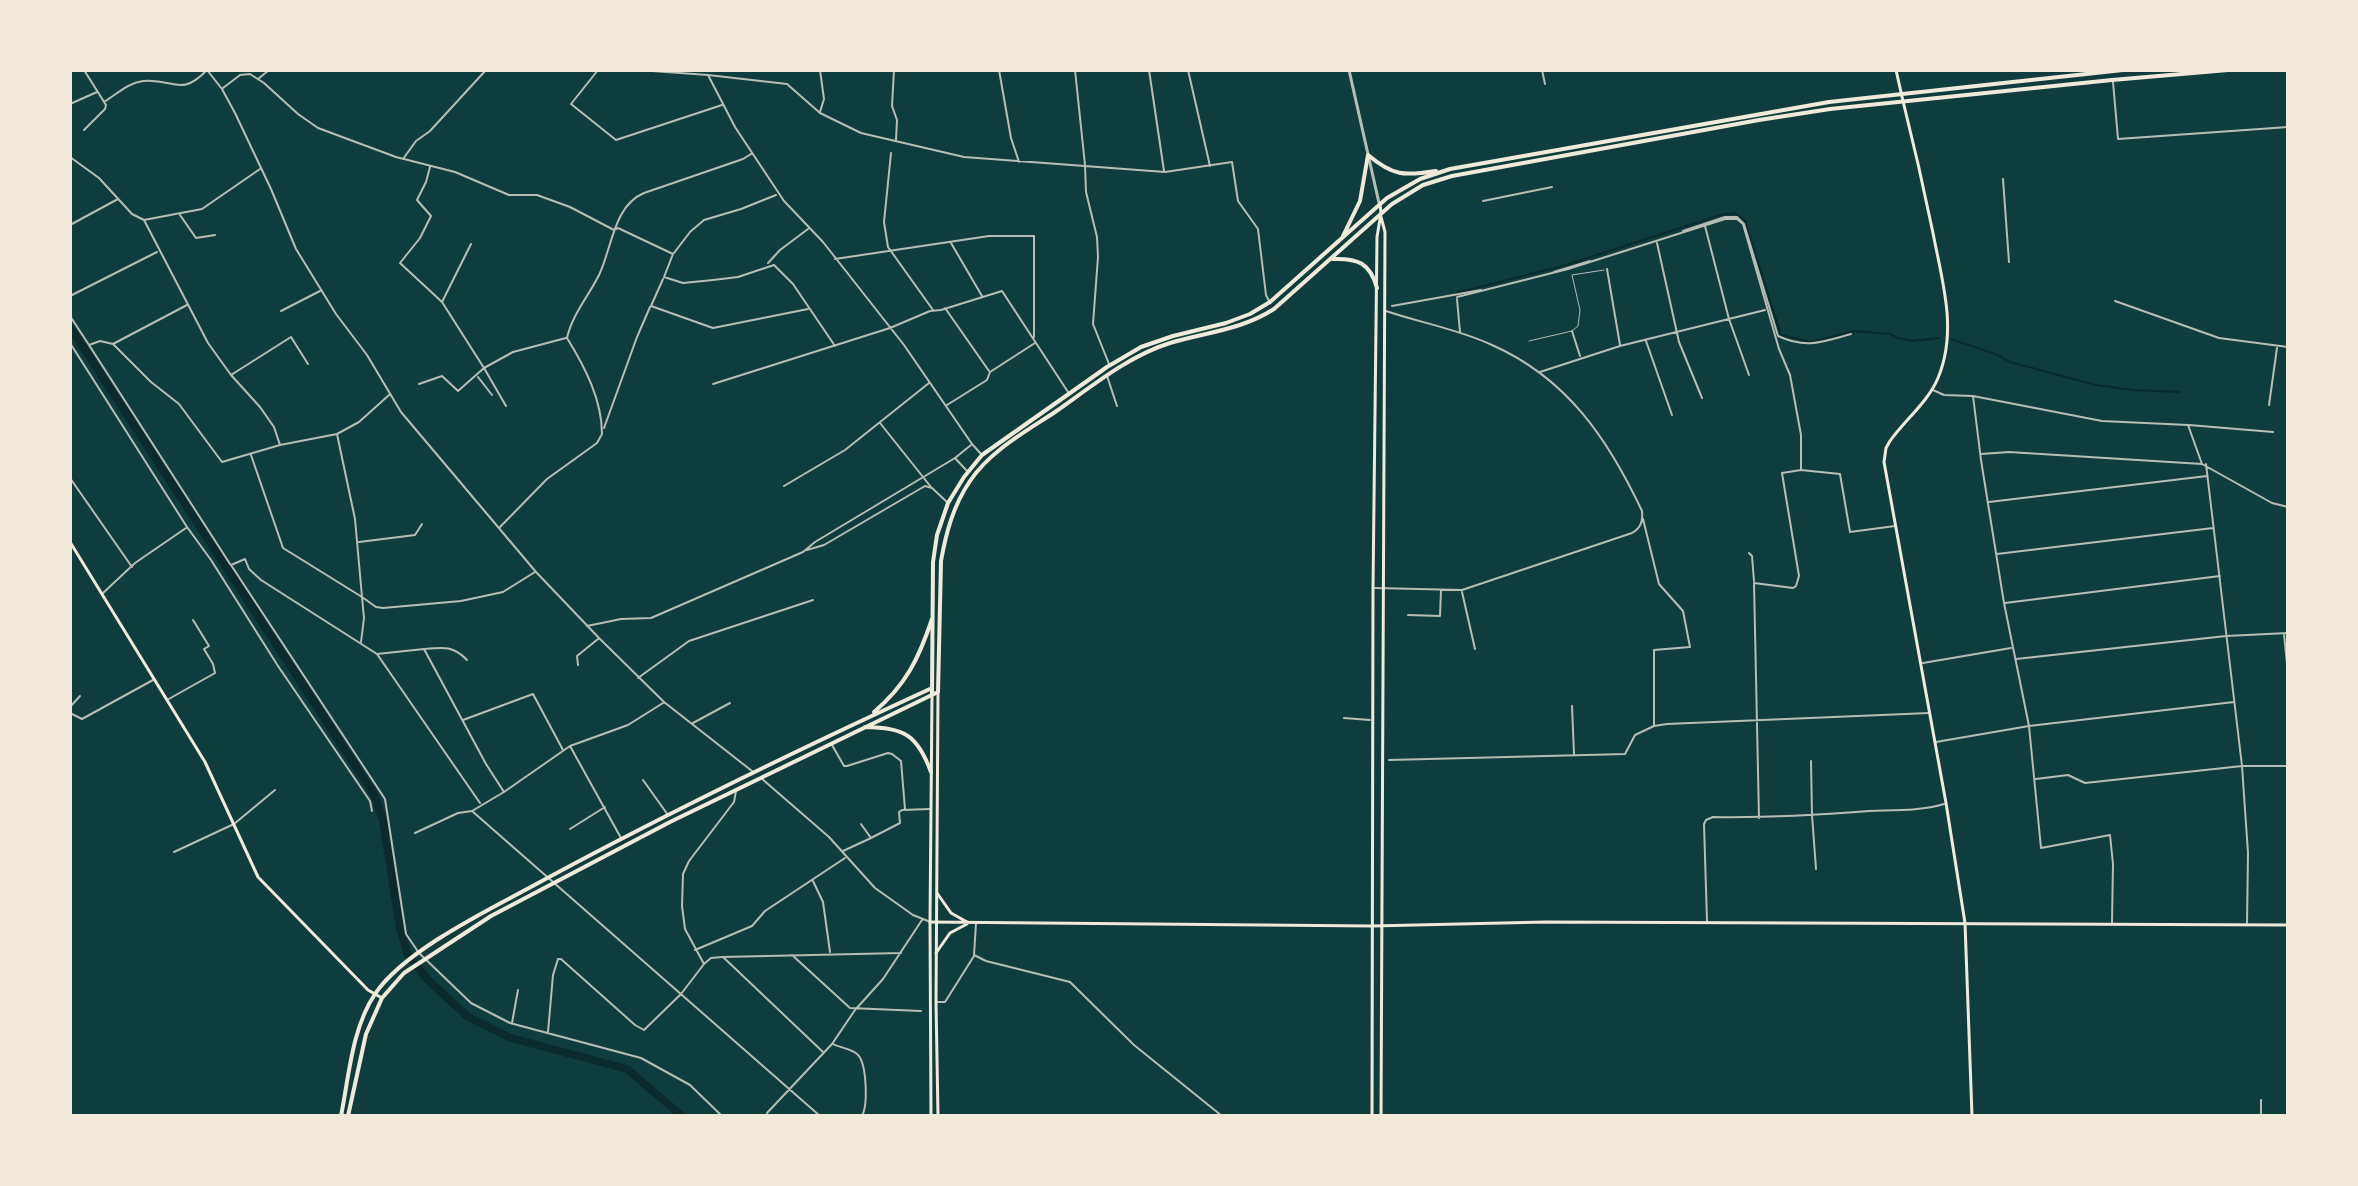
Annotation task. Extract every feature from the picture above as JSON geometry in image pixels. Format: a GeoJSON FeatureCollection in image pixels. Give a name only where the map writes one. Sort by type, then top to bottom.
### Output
{"type":"FeatureCollection","features":[{"type":"Feature","properties":{"kind":"highway"},"geometry":{"type":"LineString","coordinates":[[1341,240],[1360,201],[1368,155],[1388,171],[1415,174],[1757,114],[1901,93],[2123,70]]}},
{"type":"Feature","properties":{"kind":"highway"},"geometry":{"type":"LineString","coordinates":[[348,1116],[366,1034],[382,998],[404,973],[491,916],[736,788],[938,692],[941,561],[949,522],[968,484],[1000,450],[1141,355],[1170,343],[1228,330],[1260,318],[1381,213],[1423,185],[1452,176],[1759,120],[1903,101],[2228,70]]}},
{"type":"Feature","properties":{"kind":"highway"},"geometry":{"type":"LineString","coordinates":[[932,695],[933,562],[937,535],[948,503],[982,455],[1109,365],[1141,347],[1226,323],[1270,302],[1400,189],[1450,169]]}},
{"type":"Feature","properties":{"kind":"highway"},"geometry":{"type":"LineString","coordinates":[[1331,259],[1347,258],[1361,263],[1373,274],[1377,288]]}},
{"type":"Feature","properties":{"kind":"highway"},"geometry":{"type":"LineString","coordinates":[[962,480],[968,484]]}},
{"type":"Feature","properties":{"kind":"highway"},"geometry":{"type":"LineString","coordinates":[[857,722],[874,712],[898,689],[916,661],[934,613]]}},
{"type":"Feature","properties":{"kind":"highway"},"geometry":{"type":"LineString","coordinates":[[341,1116],[359,1030],[374,995],[399,967],[417,954],[462,925],[548,878],[752,771],[939,685]]}},
{"type":"Feature","properties":{"kind":"highway"},"geometry":{"type":"LineString","coordinates":[[862,727],[892,729],[912,737],[924,752],[931,772]]}},
{"type":"Feature","properties":{"kind":"main road"},"geometry":{"type":"LineString","coordinates":[[1896,70],[1922,181],[1947,309],[1948,334],[1945,355],[1932,390],[1900,427],[1885,454],[1965,923],[1972,1116]]}},
{"type":"Feature","properties":{"kind":"main road"},"geometry":{"type":"LineString","coordinates":[[1380,204],[1385,232],[1381,1116]]}},
{"type":"Feature","properties":{"kind":"main road"},"geometry":{"type":"LineString","coordinates":[[1372,1116],[1373,588],[1377,237],[1381,213]]}},
{"type":"Feature","properties":{"kind":"main road"},"geometry":{"type":"LineString","coordinates":[[70,542],[205,762],[262,882],[374,995],[382,998]]}},
{"type":"Feature","properties":{"kind":"main road"},"geometry":{"type":"LineString","coordinates":[[938,692],[938,1116]]}},
{"type":"Feature","properties":{"kind":"main road"},"geometry":{"type":"LineString","coordinates":[[931,1116],[932,695]]}},
{"type":"Feature","properties":{"kind":"main road"},"geometry":{"type":"LineString","coordinates":[[937,893],[951,913],[974,923]]}},
{"type":"Feature","properties":{"kind":"main road"},"geometry":{"type":"LineString","coordinates":[[930,922],[1372,926],[1546,922],[2288,925]]}},
{"type":"Feature","properties":{"kind":"main road"},"geometry":{"type":"LineString","coordinates":[[936,953],[950,933],[974,923]]}},
{"type":"Feature","properties":{"kind":"street"},"geometry":{"type":"LineString","coordinates":[[84,70],[104,102],[105,109],[84,130]]}},
{"type":"Feature","properties":{"kind":"street"},"geometry":{"type":"LineString","coordinates":[[104,102],[133,83],[156,81],[185,86],[199,79],[207,70],[222,89],[296,249],[390,395],[422,437],[536,572],[638,678],[752,771]]}},
{"type":"Feature","properties":{"kind":"street"},"geometry":{"type":"LineString","coordinates":[[258,79],[269,70]]}},
{"type":"Feature","properties":{"kind":"street"},"geometry":{"type":"LineString","coordinates":[[403,159],[416,141],[430,131],[486,70]]}},
{"type":"Feature","properties":{"kind":"street"},"geometry":{"type":"LineString","coordinates":[[598,70],[571,104],[616,140],[723,105]]}},
{"type":"Feature","properties":{"kind":"street"},"geometry":{"type":"LineString","coordinates":[[638,70],[692,72],[787,84],[820,113],[861,133],[964,157],[1165,172],[1232,162],[1238,201],[1258,229],[1266,295],[1270,302]]}},
{"type":"Feature","properties":{"kind":"street"},"geometry":{"type":"LineString","coordinates":[[820,70],[824,99],[820,113]]}},
{"type":"Feature","properties":{"kind":"street"},"geometry":{"type":"LineString","coordinates":[[894,70],[892,106],[897,120],[896,141]]}},
{"type":"Feature","properties":{"kind":"street"},"geometry":{"type":"LineString","coordinates":[[999,70],[1011,138],[1019,162]]}},
{"type":"Feature","properties":{"kind":"street"},"geometry":{"type":"LineString","coordinates":[[1075,70],[1086,192],[1097,237],[1093,324],[1109,365]]}},
{"type":"Feature","properties":{"kind":"street"},"geometry":{"type":"LineString","coordinates":[[1149,70],[1165,172]]}},
{"type":"Feature","properties":{"kind":"street"},"geometry":{"type":"LineString","coordinates":[[1188,70],[1210,166]]}},
{"type":"Feature","properties":{"kind":"street"},"geometry":{"type":"LineString","coordinates":[[1349,70],[1380,204]]}},
{"type":"Feature","properties":{"kind":"street"},"geometry":{"type":"LineString","coordinates":[[1542,70],[1545,84]]}},
{"type":"Feature","properties":{"kind":"street"},"geometry":{"type":"LineString","coordinates":[[222,89],[246,73],[258,79],[312,125],[403,159],[455,172],[509,195],[537,195],[570,207],[614,230],[618,228],[631,233],[673,254]]}},
{"type":"Feature","properties":{"kind":"street"},"geometry":{"type":"LineString","coordinates":[[708,75],[752,154],[779,194],[890,328],[982,455]]}},
{"type":"Feature","properties":{"kind":"street"},"geometry":{"type":"LineString","coordinates":[[2112,80],[2118,139],[2288,127]]}},
{"type":"Feature","properties":{"kind":"street"},"geometry":{"type":"LineString","coordinates":[[70,104],[97,92]]}},
{"type":"Feature","properties":{"kind":"street"},"geometry":{"type":"LineString","coordinates":[[891,153],[884,222],[889,251],[933,311]]}},
{"type":"Feature","properties":{"kind":"street"},"geometry":{"type":"LineString","coordinates":[[602,431],[597,400],[581,360],[567,338],[570,323],[599,274],[614,230],[634,198],[752,154]]}},
{"type":"Feature","properties":{"kind":"street"},"geometry":{"type":"LineString","coordinates":[[70,157],[99,178],[132,214],[144,220],[202,209],[261,169]]}},
{"type":"Feature","properties":{"kind":"street"},"geometry":{"type":"LineString","coordinates":[[430,166],[417,200],[431,216],[420,238],[400,261],[416,281],[442,302],[506,406]]}},
{"type":"Feature","properties":{"kind":"street"},"geometry":{"type":"LineString","coordinates":[[2003,179],[2009,262]]}},
{"type":"Feature","properties":{"kind":"street"},"geometry":{"type":"LineString","coordinates":[[1483,201],[1552,187]]}},
{"type":"Feature","properties":{"kind":"street"},"geometry":{"type":"LineString","coordinates":[[500,527],[547,479],[597,443],[637,337],[673,254],[690,232],[704,220],[779,194]]}},
{"type":"Feature","properties":{"kind":"street"},"geometry":{"type":"LineString","coordinates":[[70,225],[119,199]]}},
{"type":"Feature","properties":{"kind":"street"},"geometry":{"type":"LineString","coordinates":[[180,214],[196,238],[215,235]]}},
{"type":"Feature","properties":{"kind":"street"},"geometry":{"type":"LineString","coordinates":[[1392,306],[1457,296],[1521,280],[1633,248],[1725,217],[1737,217],[1744,224],[1778,336],[1798,344],[1812,344],[1851,334]]}},
{"type":"Feature","properties":{"kind":"street"},"geometry":{"type":"LineString","coordinates":[[1460,333],[1457,298],[1568,269],[1728,218],[1737,219],[1741,221],[1779,349],[1790,375],[1801,435],[1801,470]]}},
{"type":"Feature","properties":{"kind":"street"},"geometry":{"type":"LineString","coordinates":[[144,220],[208,343],[260,407],[274,427],[280,445]]}},
{"type":"Feature","properties":{"kind":"street"},"geometry":{"type":"LineString","coordinates":[[1705,226],[1729,319],[1749,375]]}},
{"type":"Feature","properties":{"kind":"street"},"geometry":{"type":"LineString","coordinates":[[768,266],[780,250],[809,228]]}},
{"type":"Feature","properties":{"kind":"street"},"geometry":{"type":"LineString","coordinates":[[835,259],[989,236],[1034,236],[1034,338]]}},
{"type":"Feature","properties":{"kind":"street"},"geometry":{"type":"LineString","coordinates":[[1657,241],[1679,342],[1702,398]]}},
{"type":"Feature","properties":{"kind":"street"},"geometry":{"type":"LineString","coordinates":[[950,242],[982,296]]}},
{"type":"Feature","properties":{"kind":"street"},"geometry":{"type":"LineString","coordinates":[[442,302],[471,244]]}},
{"type":"Feature","properties":{"kind":"street"},"geometry":{"type":"LineString","coordinates":[[70,296],[158,251]]}},
{"type":"Feature","properties":{"kind":"street"},"geometry":{"type":"LineString","coordinates":[[664,277],[683,283],[725,278],[774,265],[793,284],[835,346]]}},
{"type":"Feature","properties":{"kind":"street"},"geometry":{"type":"LineString","coordinates":[[1607,269],[1620,346]]}},
{"type":"Feature","properties":{"kind":"street"},"geometry":{"type":"LineString","coordinates":[[281,311],[321,290]]}},
{"type":"Feature","properties":{"kind":"street"},"geometry":{"type":"LineString","coordinates":[[713,384],[1002,291],[1069,393]]}},
{"type":"Feature","properties":{"kind":"street"},"geometry":{"type":"LineString","coordinates":[[2115,301],[2219,338],[2288,347]]}},
{"type":"Feature","properties":{"kind":"street"},"geometry":{"type":"LineString","coordinates":[[113,344],[188,305]]}},
{"type":"Feature","properties":{"kind":"street"},"geometry":{"type":"LineString","coordinates":[[651,306],[713,328],[809,308]]}},
{"type":"Feature","properties":{"kind":"street"},"geometry":{"type":"LineString","coordinates":[[945,308],[990,372]]}},
{"type":"Feature","properties":{"kind":"street"},"geometry":{"type":"LineString","coordinates":[[1539,372],[1620,346],[1767,309]]}},
{"type":"Feature","properties":{"kind":"street"},"geometry":{"type":"LineString","coordinates":[[1373,588],[1461,590],[1632,533],[1641,525],[1642,518],[1642,511],[1623,471],[1586,415],[1539,372],[1494,345],[1385,311]]}},
{"type":"Feature","properties":{"kind":"street"},"geometry":{"type":"LineString","coordinates":[[70,316],[385,799],[406,934],[422,961],[471,1003],[512,1023],[641,1058],[690,1085],[722,1116]]}},
{"type":"Feature","properties":{"kind":"street"},"geometry":{"type":"LineString","coordinates":[[1572,331],[1581,358]]}},
{"type":"Feature","properties":{"kind":"street"},"geometry":{"type":"LineString","coordinates":[[231,375],[291,337],[308,364]]}},
{"type":"Feature","properties":{"kind":"street"},"geometry":{"type":"LineString","coordinates":[[419,384],[442,376],[458,391],[484,368],[513,352],[567,338]]}},
{"type":"Feature","properties":{"kind":"street"},"geometry":{"type":"LineString","coordinates":[[1646,340],[1672,415]]}},
{"type":"Feature","properties":{"kind":"street"},"geometry":{"type":"LineString","coordinates":[[89,345],[100,341],[113,344],[151,382],[179,404],[219,460],[225,463],[280,445],[337,434],[359,422],[390,395]]}},
{"type":"Feature","properties":{"kind":"street"},"geometry":{"type":"LineString","coordinates":[[946,406],[987,380],[990,372],[1036,342]]}},
{"type":"Feature","properties":{"kind":"street"},"geometry":{"type":"LineString","coordinates":[[70,343],[278,666],[370,801],[372,811]]}},
{"type":"Feature","properties":{"kind":"street"},"geometry":{"type":"LineString","coordinates":[[2269,405],[2277,347]]}},
{"type":"Feature","properties":{"kind":"street"},"geometry":{"type":"LineString","coordinates":[[477,376],[492,395]]}},
{"type":"Feature","properties":{"kind":"street"},"geometry":{"type":"LineString","coordinates":[[1106,376],[1117,406]]}},
{"type":"Feature","properties":{"kind":"street"},"geometry":{"type":"LineString","coordinates":[[784,486],[845,450],[930,382]]}},
{"type":"Feature","properties":{"kind":"street"},"geometry":{"type":"LineString","coordinates":[[1932,390],[1944,395],[1973,396],[2102,421],[2273,432]]}},
{"type":"Feature","properties":{"kind":"street"},"geometry":{"type":"LineString","coordinates":[[1973,396],[2004,603],[2029,726],[2041,848],[2110,835],[2112,923]]}},
{"type":"Feature","properties":{"kind":"street"},"geometry":{"type":"LineString","coordinates":[[880,423],[922,477],[948,503]]}},
{"type":"Feature","properties":{"kind":"street"},"geometry":{"type":"LineString","coordinates":[[2188,425],[2207,476],[2220,576],[2242,766],[2248,853],[2247,925]]}},
{"type":"Feature","properties":{"kind":"street"},"geometry":{"type":"LineString","coordinates":[[337,434],[358,542],[364,618],[361,643]]}},
{"type":"Feature","properties":{"kind":"street"},"geometry":{"type":"LineString","coordinates":[[803,552],[955,458],[972,444]]}},
{"type":"Feature","properties":{"kind":"street"},"geometry":{"type":"LineString","coordinates":[[1980,454],[2009,452],[2204,464],[2272,503],[2288,507]]}},
{"type":"Feature","properties":{"kind":"street"},"geometry":{"type":"LineString","coordinates":[[251,454],[283,548],[376,607],[461,601],[503,592],[536,572]]}},
{"type":"Feature","properties":{"kind":"street"},"geometry":{"type":"LineString","coordinates":[[955,458],[968,472]]}},
{"type":"Feature","properties":{"kind":"street"},"geometry":{"type":"LineString","coordinates":[[1754,583],[1793,588],[1798,582],[1799,569],[1781,475],[1784,472],[1801,470],[1840,474],[1850,532],[1895,526]]}},
{"type":"Feature","properties":{"kind":"street"},"geometry":{"type":"LineString","coordinates":[[1987,502],[2207,476]]}},
{"type":"Feature","properties":{"kind":"street"},"geometry":{"type":"LineString","coordinates":[[70,478],[132,567]]}},
{"type":"Feature","properties":{"kind":"street"},"geometry":{"type":"LineString","coordinates":[[587,626],[621,619],[651,618],[824,545],[925,486],[932,488]]}},
{"type":"Feature","properties":{"kind":"street"},"geometry":{"type":"LineString","coordinates":[[1642,518],[1659,584],[1683,611],[1690,647],[1654,650],[1654,726]]}},
{"type":"Feature","properties":{"kind":"street"},"geometry":{"type":"LineString","coordinates":[[358,542],[415,535],[422,524]]}},
{"type":"Feature","properties":{"kind":"street"},"geometry":{"type":"LineString","coordinates":[[103,594],[132,567],[187,527]]}},
{"type":"Feature","properties":{"kind":"street"},"geometry":{"type":"LineString","coordinates":[[1996,554],[2214,528]]}},
{"type":"Feature","properties":{"kind":"street"},"geometry":{"type":"LineString","coordinates":[[1749,553],[1752,556],[1754,583],[1759,818]]}},
{"type":"Feature","properties":{"kind":"street"},"geometry":{"type":"LineString","coordinates":[[231,565],[245,559],[249,569],[261,580],[377,654],[481,804]]}},
{"type":"Feature","properties":{"kind":"street"},"geometry":{"type":"LineString","coordinates":[[2004,603],[2220,576]]}},
{"type":"Feature","properties":{"kind":"street"},"geometry":{"type":"LineString","coordinates":[[1408,615],[1440,616],[1441,590]]}},
{"type":"Feature","properties":{"kind":"street"},"geometry":{"type":"LineString","coordinates":[[1461,590],[1475,649]]}},
{"type":"Feature","properties":{"kind":"street"},"geometry":{"type":"LineString","coordinates":[[638,678],[689,641],[813,600]]}},
{"type":"Feature","properties":{"kind":"street"},"geometry":{"type":"LineString","coordinates":[[167,700],[215,673],[204,649],[209,646],[193,620]]}},
{"type":"Feature","properties":{"kind":"street"},"geometry":{"type":"LineString","coordinates":[[2015,659],[2226,636],[2286,633],[2288,674]]}},
{"type":"Feature","properties":{"kind":"street"},"geometry":{"type":"LineString","coordinates":[[578,665],[577,656],[599,638]]}},
{"type":"Feature","properties":{"kind":"street"},"geometry":{"type":"LineString","coordinates":[[377,654],[445,647],[455,649],[467,660]]}},
{"type":"Feature","properties":{"kind":"street"},"geometry":{"type":"LineString","coordinates":[[1920,663],[2012,648]]}},
{"type":"Feature","properties":{"kind":"street"},"geometry":{"type":"LineString","coordinates":[[424,649],[504,792]]}},
{"type":"Feature","properties":{"kind":"street"},"geometry":{"type":"LineString","coordinates":[[70,713],[82,719],[154,680]]}},
{"type":"Feature","properties":{"kind":"street"},"geometry":{"type":"LineString","coordinates":[[462,720],[533,694],[563,750]]}},
{"type":"Feature","properties":{"kind":"street"},"geometry":{"type":"LineString","coordinates":[[70,707],[80,696]]}},
{"type":"Feature","properties":{"kind":"street"},"geometry":{"type":"LineString","coordinates":[[415,833],[458,813],[472,811],[570,746],[628,725],[664,702]]}},
{"type":"Feature","properties":{"kind":"street"},"geometry":{"type":"LineString","coordinates":[[1935,742],[2029,726],[2234,702]]}},
{"type":"Feature","properties":{"kind":"street"},"geometry":{"type":"LineString","coordinates":[[691,724],[730,703]]}},
{"type":"Feature","properties":{"kind":"street"},"geometry":{"type":"LineString","coordinates":[[1572,706],[1574,755]]}},
{"type":"Feature","properties":{"kind":"street"},"geometry":{"type":"LineString","coordinates":[[1389,760],[1625,754],[1635,735],[1654,726],[1929,713]]}},
{"type":"Feature","properties":{"kind":"street"},"geometry":{"type":"LineString","coordinates":[[1344,718],[1373,720]]}},
{"type":"Feature","properties":{"kind":"street"},"geometry":{"type":"LineString","coordinates":[[830,742],[844,766],[888,753],[901,761],[905,809]]}},
{"type":"Feature","properties":{"kind":"street"},"geometry":{"type":"LineString","coordinates":[[570,746],[621,839]]}},
{"type":"Feature","properties":{"kind":"street"},"geometry":{"type":"LineString","coordinates":[[1811,761],[1816,869]]}},
{"type":"Feature","properties":{"kind":"street"},"geometry":{"type":"LineString","coordinates":[[2034,779],[2068,775],[2085,783],[2242,766],[2288,766]]}},
{"type":"Feature","properties":{"kind":"street"},"geometry":{"type":"LineString","coordinates":[[760,777],[829,837],[875,888],[922,920],[930,922]]}},
{"type":"Feature","properties":{"kind":"street"},"geometry":{"type":"LineString","coordinates":[[643,780],[668,815]]}},
{"type":"Feature","properties":{"kind":"street"},"geometry":{"type":"LineString","coordinates":[[704,964],[685,929],[683,874],[734,802],[736,788]]}},
{"type":"Feature","properties":{"kind":"street"},"geometry":{"type":"LineString","coordinates":[[174,852],[234,824],[275,790]]}},
{"type":"Feature","properties":{"kind":"street"},"geometry":{"type":"LineString","coordinates":[[1707,923],[1706,820],[1713,817],[1759,818],[1934,807],[1946,803]]}},
{"type":"Feature","properties":{"kind":"street"},"geometry":{"type":"LineString","coordinates":[[570,829],[606,807]]}},
{"type":"Feature","properties":{"kind":"street"},"geometry":{"type":"LineString","coordinates":[[842,851],[900,823],[899,812],[905,809],[930,809]]}},
{"type":"Feature","properties":{"kind":"street"},"geometry":{"type":"LineString","coordinates":[[472,811],[820,1116]]}},
{"type":"Feature","properties":{"kind":"street"},"geometry":{"type":"LineString","coordinates":[[861,824],[871,838]]}},
{"type":"Feature","properties":{"kind":"street"},"geometry":{"type":"LineString","coordinates":[[695,951],[752,926],[765,911],[846,857]]}},
{"type":"Feature","properties":{"kind":"street"},"geometry":{"type":"LineString","coordinates":[[812,880],[823,902],[830,953]]}},
{"type":"Feature","properties":{"kind":"street"},"geometry":{"type":"LineString","coordinates":[[767,1113],[832,1044],[855,1010],[883,979],[922,920]]}},
{"type":"Feature","properties":{"kind":"street"},"geometry":{"type":"LineString","coordinates":[[936,1002],[945,1002],[974,955],[974,923]]}},
{"type":"Feature","properties":{"kind":"street"},"geometry":{"type":"LineString","coordinates":[[548,1033],[553,975],[558,959],[644,1030],[681,994],[711,958],[901,953]]}},
{"type":"Feature","properties":{"kind":"street"},"geometry":{"type":"LineString","coordinates":[[791,955],[850,1008],[921,1011]]}},
{"type":"Feature","properties":{"kind":"street"},"geometry":{"type":"LineString","coordinates":[[974,955],[986,961],[1070,982],[1134,1045],[1222,1116]]}},
{"type":"Feature","properties":{"kind":"street"},"geometry":{"type":"LineString","coordinates":[[722,957],[824,1052]]}},
{"type":"Feature","properties":{"kind":"street"},"geometry":{"type":"LineString","coordinates":[[512,1023],[518,990]]}},
{"type":"Feature","properties":{"kind":"street"},"geometry":{"type":"LineString","coordinates":[[832,1044],[856,1053],[862,1060],[866,1107],[862,1116]]}},
{"type":"Feature","properties":{"kind":"street"},"geometry":{"type":"LineString","coordinates":[[2261,1100],[2261,1116]]}},
{"type":"Feature","properties":{"kind":"lane"},"geometry":{"type":"LineString","coordinates":[[1529,341],[1572,331],[1578,326],[1580,310],[1572,275],[1607,269]]}},
{"type":"Feature","properties":{"kind":"waterway"},"geometry":{"type":"LineString","coordinates":[[1456,293],[1566,265],[1720,215],[1735,213],[1745,221],[1781,335],[1811,342],[1854,331],[1890,334],[1912,341],[1939,338]]}},
{"type":"Feature","properties":{"kind":"waterway"},"geometry":{"type":"LineString","coordinates":[[70,327],[375,796],[383,821],[400,928],[408,955],[428,980],[468,1017],[511,1038],[627,1069],[682,1116]]}},
{"type":"Feature","properties":{"kind":"waterway"},"geometry":{"type":"LineString","coordinates":[[1951,339],[2010,362],[2096,385],[2180,392]]}}]}
